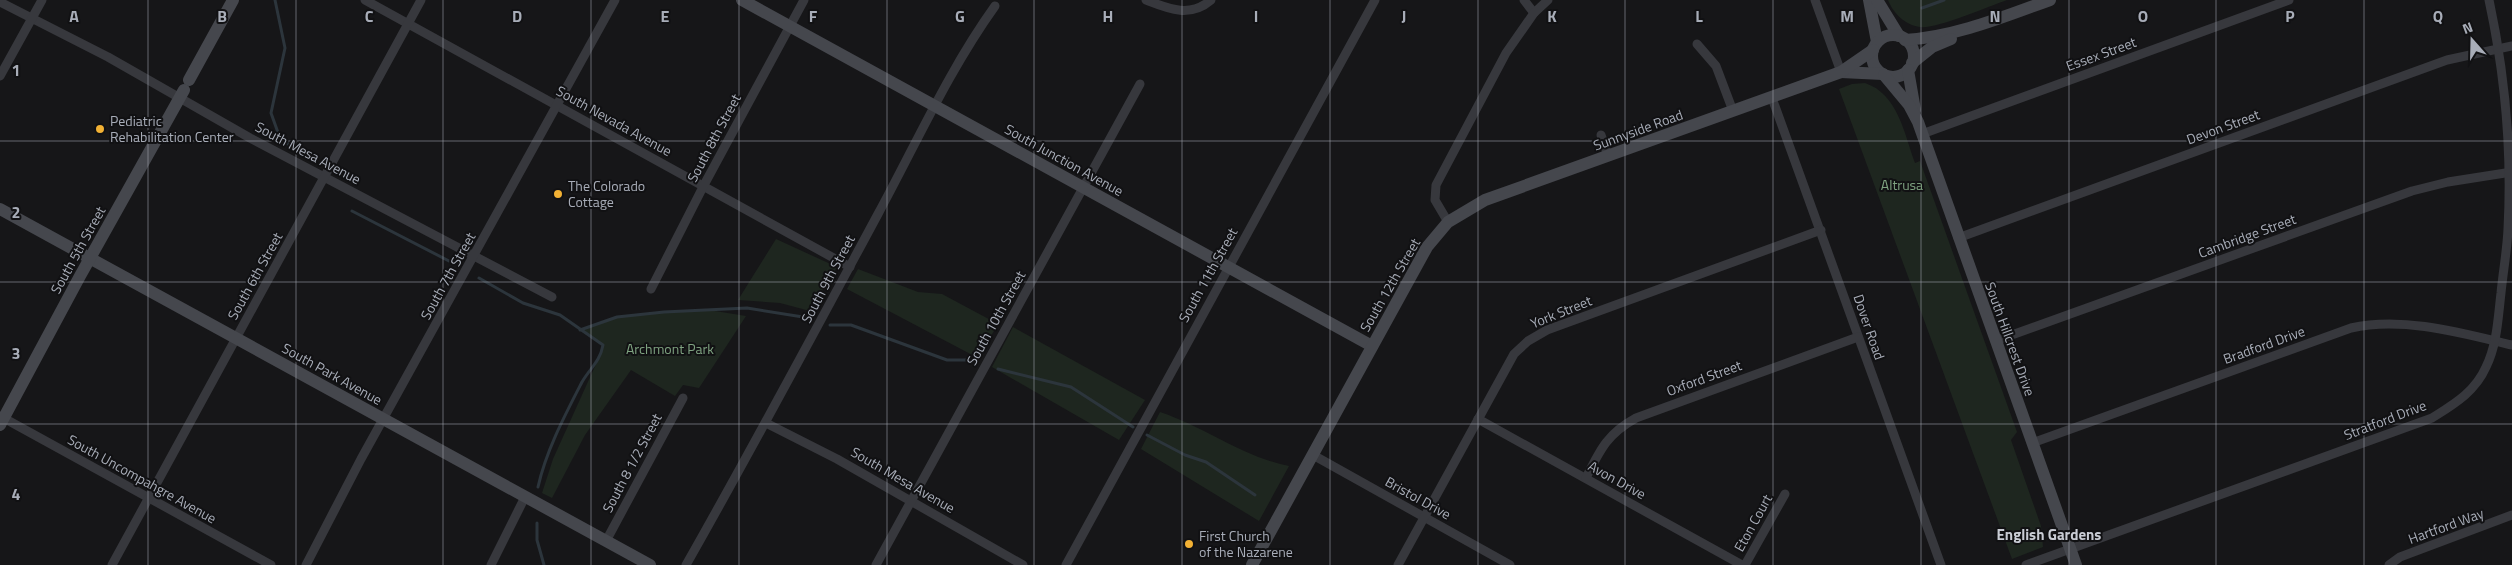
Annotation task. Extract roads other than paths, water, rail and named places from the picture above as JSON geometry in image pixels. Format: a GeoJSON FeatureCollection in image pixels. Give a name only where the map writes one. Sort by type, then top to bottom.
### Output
{"type":"FeatureCollection","features":[{"type":"Feature","properties":{"kind":"street"},"geometry":{"type":"LineString","coordinates":[[0,76],[42,0]]}},
{"type":"Feature","properties":{"kind":"street","name":"South 5th Street"},"geometry":{"type":"LineString","coordinates":[[1,420],[232,0]]}},
{"type":"Feature","properties":{"kind":"street","name":"South Nevada Avenue"},"geometry":{"type":"LineString","coordinates":[[365,0],[850,267]]}},
{"type":"Feature","properties":{"kind":"street","name":"South 6th Street"},"geometry":{"type":"LineString","coordinates":[[112,565],[421,0]]}},
{"type":"Feature","properties":{"kind":"street","name":"South 7th Street"},"geometry":{"type":"LineString","coordinates":[[306,565],[383,419],[615,0]]}},
{"type":"Feature","properties":{"kind":"street","name":"South Junction Avenue"},"geometry":{"type":"LineString","coordinates":[[742,0],[1372,346]]}},
{"type":"Feature","properties":{"kind":"street","name":"South 8th Street"},"geometry":{"type":"LineString","coordinates":[[651,290],[704,186],[804,0]]}},
{"type":"Feature","properties":{"kind":"street"},"geometry":{"type":"LineString","coordinates":[[1146,0],[1168,9],[1183,12],[1195,10],[1211,0]]}},
{"type":"Feature","properties":{"kind":"street","name":"South 11th Street"},"geometry":{"type":"LineString","coordinates":[[1066,565],[1375,0]]}},
{"type":"Feature","properties":{"kind":"street"},"geometry":{"type":"LineString","coordinates":[[1524,0],[1534,13]]}},
{"type":"Feature","properties":{"kind":"street"},"geometry":{"type":"LineString","coordinates":[[1448,222],[1435,200],[1436,184],[1506,53],[1534,13],[1548,0]]}},
{"type":"Feature","properties":{"kind":"street"},"geometry":{"type":"LineString","coordinates":[[1815,0],[1841,72]]}},
{"type":"Feature","properties":{"kind":"street"},"geometry":{"type":"LineString","coordinates":[[1869,0],[1875,46],[1873,63],[1908,105],[1920,128]]}},
{"type":"Feature","properties":{"kind":"street"},"geometry":{"type":"LineString","coordinates":[[1878,0],[1902,38],[1912,49],[1910,66],[1920,128]]}},
{"type":"Feature","properties":{"kind":"street"},"geometry":{"type":"LineString","coordinates":[[1875,46],[1888,36],[1929,38],[1980,24],[2050,0]]}},
{"type":"Feature","properties":{"kind":"street","name":"Essex Street"},"geometry":{"type":"LineString","coordinates":[[1920,128],[2290,0]]}},
{"type":"Feature","properties":{"kind":"street","name":"Stratford Drive"},"geometry":{"type":"LineString","coordinates":[[2070,550],[2432,418],[2462,400],[2478,382],[2487,367],[2495,341],[2508,230],[2511,172],[2499,47],[2489,0]]}},
{"type":"Feature","properties":{"kind":"street","name":"South Mesa Avenue"},"geometry":{"type":"LineString","coordinates":[[0,2],[31,20],[108,57],[184,89],[325,178],[552,297]]}},
{"type":"Feature","properties":{"kind":"street","name":"South 9th Street"},"geometry":{"type":"LineString","coordinates":[[686,565],[766,423],[936,106],[983,23],[995,6]]}},
{"type":"Feature","properties":{"kind":"street"},"geometry":{"type":"LineString","coordinates":[[1884,75],[1896,76],[1932,47],[1980,24]]}},
{"type":"Feature","properties":{"kind":"street"},"geometry":{"type":"LineString","coordinates":[[1697,44],[1716,66],[1733,111]]}},
{"type":"Feature","properties":{"kind":"street","name":"Sunnyside Road"},"geometry":{"type":"LineString","coordinates":[[1448,222],[1485,200],[1841,72],[1875,46]]}},
{"type":"Feature","properties":{"kind":"street","name":"Devon Street"},"geometry":{"type":"LineString","coordinates":[[1958,238],[2447,60],[2499,47],[2512,46]]}},
{"type":"Feature","properties":{"kind":"street","name":"Sunnyside Road"},"geometry":{"type":"LineString","coordinates":[[1841,72],[1884,75]]}},
{"type":"Feature","properties":{"kind":"street","name":"South 10th Street"},"geometry":{"type":"LineString","coordinates":[[876,565],[1140,84]]}},
{"type":"Feature","properties":{"kind":"street","name":"Dover Road"},"geometry":{"type":"LineString","coordinates":[[1772,98],[1941,565]]}},
{"type":"Feature","properties":{"kind":"street","name":"South Hillcrest Drive"},"geometry":{"type":"LineString","coordinates":[[1920,128],[2076,565]]}},
{"type":"Feature","properties":{"kind":"street"},"geometry":{"type":"LineString","coordinates":[[1601,135],[1608,156]]}},
{"type":"Feature","properties":{"kind":"street","name":"Cambridge Street"},"geometry":{"type":"LineString","coordinates":[[1995,341],[2412,191],[2448,182],[2511,172]]}},
{"type":"Feature","properties":{"kind":"street","name":"South Park Avenue"},"geometry":{"type":"LineString","coordinates":[[0,209],[650,565]]}},
{"type":"Feature","properties":{"kind":"street","name":"South 12th Street"},"geometry":{"type":"LineString","coordinates":[[1252,565],[1427,246],[1448,222]]}},
{"type":"Feature","properties":{"kind":"street","name":"York Street"},"geometry":{"type":"LineString","coordinates":[[1398,565],[1514,354],[1528,341],[1547,330],[1821,230]]}},
{"type":"Feature","properties":{"kind":"street","name":"Bradford Drive"},"geometry":{"type":"LineString","coordinates":[[2032,443],[2342,331],[2372,323],[2404,324],[2512,345]]}},
{"type":"Feature","properties":{"kind":"street","name":"Oxford Street"},"geometry":{"type":"LineString","coordinates":[[1586,478],[1604,442],[1620,427],[1636,418],[1858,337]]}},
{"type":"Feature","properties":{"kind":"street","name":"South 8 1/2 Street"},"geometry":{"type":"LineString","coordinates":[[606,541],[683,398]]}},
{"type":"Feature","properties":{"kind":"street","name":"South Uncompahgre Avenue"},"geometry":{"type":"LineString","coordinates":[[1,420],[271,565]]}},
{"type":"Feature","properties":{"kind":"street","name":"Avon Drive"},"geometry":{"type":"LineString","coordinates":[[1478,420],[1744,565]]}},
{"type":"Feature","properties":{"kind":"street","name":"South Mesa Avenue"},"geometry":{"type":"LineString","coordinates":[[766,423],[911,500],[1023,565]]}},
{"type":"Feature","properties":{"kind":"street","name":"Bristol Drive"},"geometry":{"type":"LineString","coordinates":[[1313,455],[1510,565]]}},
{"type":"Feature","properties":{"kind":"street","name":"Eton Court"},"geometry":{"type":"LineString","coordinates":[[1744,565],[1785,494]]}},
{"type":"Feature","properties":{"kind":"street"},"geometry":{"type":"LineString","coordinates":[[491,565],[525,497]]}},
{"type":"Feature","properties":{"kind":"street","name":"Hartford Way"},"geometry":{"type":"LineString","coordinates":[[2390,565],[2400,557],[2512,515]]}},
{"type":"Feature","properties":{"kind":"street"},"geometry":{"type":"LineString","coordinates":[[2026,565],[2070,550]]}},
{"type":"Feature","properties":{"kind":"waterway"},"geometry":{"type":"LineString","coordinates":[[275,0],[285,48],[271,113],[281,141],[316,156]]}},
{"type":"Feature","properties":{"kind":"waterway"},"geometry":{"type":"LineString","coordinates":[[1922,8],[1944,0]]}},
{"type":"Feature","properties":{"kind":"waterway"},"geometry":{"type":"LineString","coordinates":[[352,211],[449,261]]}},
{"type":"Feature","properties":{"kind":"waterway"},"geometry":{"type":"LineString","coordinates":[[479,278],[523,303],[560,315],[603,345],[600,356],[582,382],[557,433],[538,487]]}},
{"type":"Feature","properties":{"kind":"waterway"},"geometry":{"type":"LineString","coordinates":[[580,330],[617,317],[664,312],[747,308],[803,317]]}},
{"type":"Feature","properties":{"kind":"waterway"},"geometry":{"type":"LineString","coordinates":[[830,325],[851,325],[947,360],[975,360]]}},
{"type":"Feature","properties":{"kind":"waterway"},"geometry":{"type":"LineString","coordinates":[[998,369],[1071,387],[1133,427]]}},
{"type":"Feature","properties":{"kind":"waterway"},"geometry":{"type":"LineString","coordinates":[[1147,435],[1185,455],[1206,462],[1255,495]]}},
{"type":"Feature","properties":{"kind":"waterway"},"geometry":{"type":"LineString","coordinates":[[537,523],[537,540],[544,565]]}},
{"type":"Feature","properties":{"kind":"place","name":"Pediatric Rehabilitation Center"},"geometry":{"type":"Point","coordinates":[100,129]}},
{"type":"Feature","properties":{"kind":"place","name":"The Colorado Cottage"},"geometry":{"type":"Point","coordinates":[558,194]}},
{"type":"Feature","properties":{"kind":"place","name":"First Church of the Nazarene"},"geometry":{"type":"Point","coordinates":[1189,544]}},
{"type":"Feature","properties":{"kind":"district","name":"English Gardens"},"geometry":{"type":"Point","coordinates":[2049,535]}},
{"type":"Feature","properties":{"kind":"park label","name":"Altrusa"},"geometry":{"type":"Point","coordinates":[1902,185]}},
{"type":"Feature","properties":{"kind":"park label","name":"Archmont Park"},"geometry":{"type":"Point","coordinates":[670,349]}}]}
